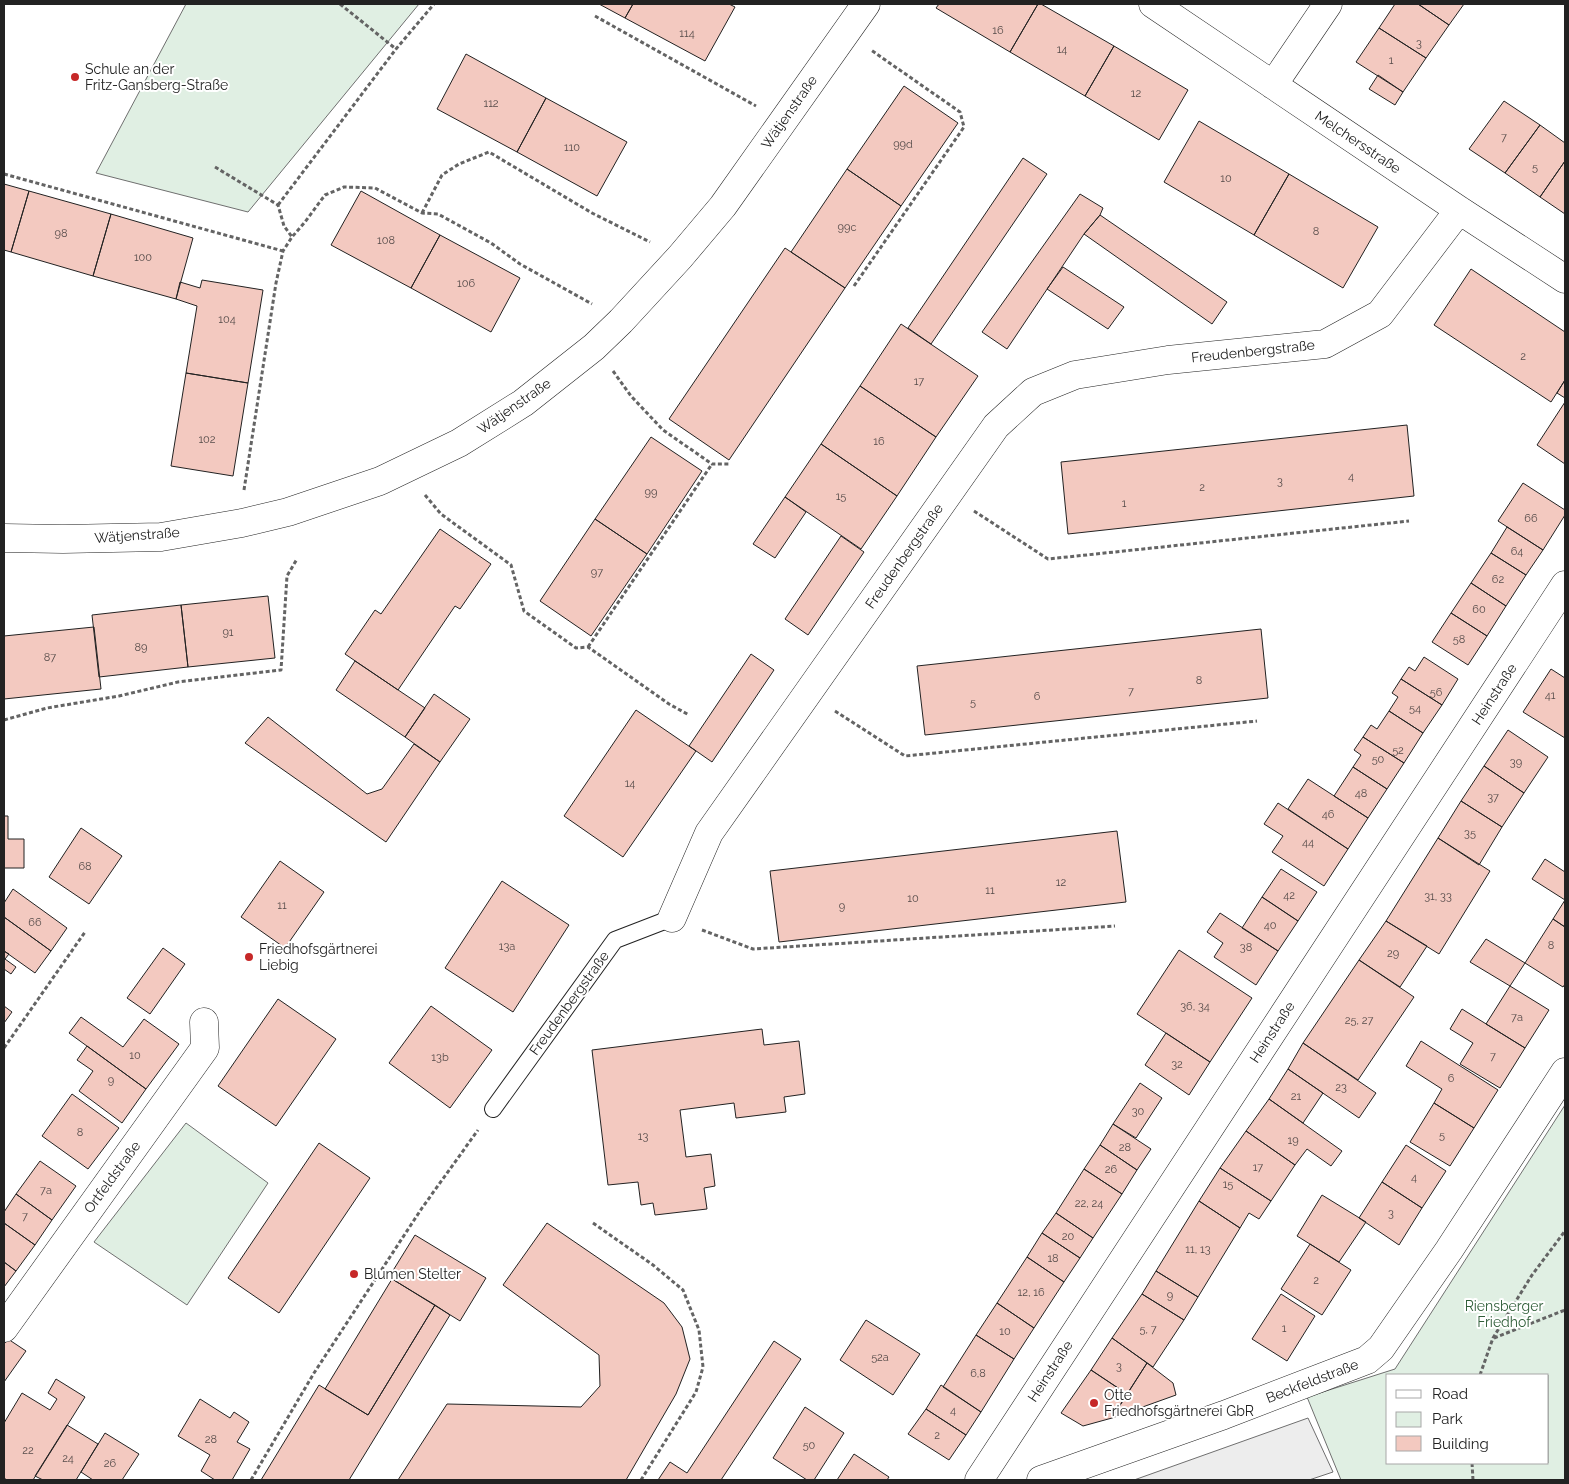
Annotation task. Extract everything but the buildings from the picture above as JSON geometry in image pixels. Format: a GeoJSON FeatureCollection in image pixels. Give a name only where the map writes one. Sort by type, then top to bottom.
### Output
{"type":"FeatureCollection","features":[{"type":"Feature","properties":{"kind":"street","name":"Wätjenstraße"},"geometry":{"type":"LineString","coordinates":[[4,538],[160,537],[242,523],[288,512],[380,481],[460,443],[523,403],[594,347],[621,321],[680,257],[723,206],[866,4]]}},
{"type":"Feature","properties":{"kind":"street","name":"Melchersstraße"},"geometry":{"type":"LineString","coordinates":[[1153,4],[1459,210],[1565,278]]}},
{"type":"Feature","properties":{"kind":"street"},"geometry":{"type":"LineString","coordinates":[[1273,85],[1328,4]]}},
{"type":"Feature","properties":{"kind":"street","name":"Freudenbergstraße"},"geometry":{"type":"LineString","coordinates":[[672,918],[709,833],[996,426],[1033,392],[1074,375],[1168,360],[1325,344],[1380,314],[1459,210]]}},
{"type":"Feature","properties":{"kind":"street","name":"Heinstraße"},"geometry":{"type":"LineString","coordinates":[[979,1480],[1565,585]]}},
{"type":"Feature","properties":{"kind":"street","name":"Ortfeldstraße"},"geometry":{"type":"LineString","coordinates":[[4,1328],[205,1048],[204,1022]]}},
{"type":"Feature","properties":{"kind":"street","name":"Beckfeldstraße"},"geometry":{"type":"LineString","coordinates":[[1042,1480],[1224,1415],[1367,1360],[1381,1348],[1449,1250],[1565,1072]]}},
{"type":"Feature","properties":{"kind":"lane","name":"Freudenbergstraße"},"geometry":{"type":"LineString","coordinates":[[493,1109],[614,940],[672,918]]}},
{"type":"Feature","properties":{"kind":"path"},"geometry":{"type":"LineString","coordinates":[[340,4],[396,49]]}},
{"type":"Feature","properties":{"kind":"path"},"geometry":{"type":"LineString","coordinates":[[278,205],[396,49],[434,4]]}},
{"type":"Feature","properties":{"kind":"path"},"geometry":{"type":"LineString","coordinates":[[595,16],[783,121]]}},
{"type":"Feature","properties":{"kind":"path"},"geometry":{"type":"LineString","coordinates":[[846,32],[960,112],[964,127],[854,286]]}},
{"type":"Feature","properties":{"kind":"path"},"geometry":{"type":"LineString","coordinates":[[422,213],[442,175],[459,164],[489,152],[592,213],[680,257]]}},
{"type":"Feature","properties":{"kind":"path"},"geometry":{"type":"LineString","coordinates":[[215,167],[278,205],[284,226],[292,237]]}},
{"type":"Feature","properties":{"kind":"path"},"geometry":{"type":"LineString","coordinates":[[4,174],[283,251]]}},
{"type":"Feature","properties":{"kind":"path"},"geometry":{"type":"LineString","coordinates":[[242,523],[245,480],[276,283],[283,251],[325,195],[344,187],[375,188],[422,213],[438,214],[491,243],[520,264],[621,321]]}},
{"type":"Feature","properties":{"kind":"path"},"geometry":{"type":"LineString","coordinates":[[594,347],[631,396],[663,430],[712,464],[729,464]]}},
{"type":"Feature","properties":{"kind":"path"},"geometry":{"type":"LineString","coordinates":[[588,647],[712,464]]}},
{"type":"Feature","properties":{"kind":"path"},"geometry":{"type":"LineString","coordinates":[[404,470],[441,514],[510,565],[524,611],[576,648],[588,647],[669,704],[689,715]]}},
{"type":"Feature","properties":{"kind":"path"},"geometry":{"type":"LineString","coordinates":[[947,494],[1048,559],[1409,521]]}},
{"type":"Feature","properties":{"kind":"path"},"geometry":{"type":"LineString","coordinates":[[4,720],[47,708],[119,696],[178,682],[281,670],[287,576],[297,559]]}},
{"type":"Feature","properties":{"kind":"path"},"geometry":{"type":"LineString","coordinates":[[807,694],[905,756],[1257,721]]}},
{"type":"Feature","properties":{"kind":"path"},"geometry":{"type":"LineString","coordinates":[[672,918],[753,949],[1115,926]]}},
{"type":"Feature","properties":{"kind":"path"},"geometry":{"type":"LineString","coordinates":[[4,1048],[85,932]]}},
{"type":"Feature","properties":{"kind":"path"},"geometry":{"type":"LineString","coordinates":[[251,1480],[324,1358],[422,1208],[493,1109]]}},
{"type":"Feature","properties":{"kind":"path"},"geometry":{"type":"LineString","coordinates":[[593,1223],[653,1265],[682,1290],[699,1330],[703,1367],[696,1392],[641,1480]]}},
{"type":"Feature","properties":{"kind":"path"},"geometry":{"type":"LineString","coordinates":[[1480,1374],[1493,1338],[1532,1275],[1565,1231]]}},
{"type":"Feature","properties":{"kind":"path"},"geometry":{"type":"LineString","coordinates":[[1493,1338],[1565,1310]]}},
{"type":"Feature","properties":{"kind":"path"},"geometry":{"type":"LineString","coordinates":[[1472,1464],[1473,1480]]}},
{"type":"Feature","properties":{"kind":"green space"},"geometry":{"type":"Polygon","coordinates":[[[186,4],[419,4],[248,212],[96,173],[186,4]]]}},
{"type":"Feature","properties":{"kind":"green space","name":"Riensberger Friedhof"},"geometry":{"type":"Polygon","coordinates":[[[1565,1105],[1565,1480],[1341,1480],[1307,1397],[1395,1369],[1565,1105]]]}},
{"type":"Feature","properties":{"kind":"green space"},"geometry":{"type":"Polygon","coordinates":[[[186,1123],[268,1183],[187,1305],[94,1242],[186,1123]]]}},
{"type":"Feature","properties":{"kind":"shaded area"},"geometry":{"type":"Polygon","coordinates":[[[1308,1418],[1333,1472],[1309,1480],[1134,1480],[1308,1418]]]}},
{"type":"Feature","properties":{"kind":"place","name":"Schule an der Fritz-Gansberg-Straße"},"geometry":{"type":"Point","coordinates":[75,77]}},
{"type":"Feature","properties":{"kind":"place","name":"Friedhofsgärtnerei Liebig"},"geometry":{"type":"Point","coordinates":[249,957]}},
{"type":"Feature","properties":{"kind":"place","name":"Blumen Stelter"},"geometry":{"type":"Point","coordinates":[354,1274]}},
{"type":"Feature","properties":{"kind":"place","name":"Otte Friedhofsgärtnerei GbR"},"geometry":{"type":"Point","coordinates":[1094,1403]}}]}
